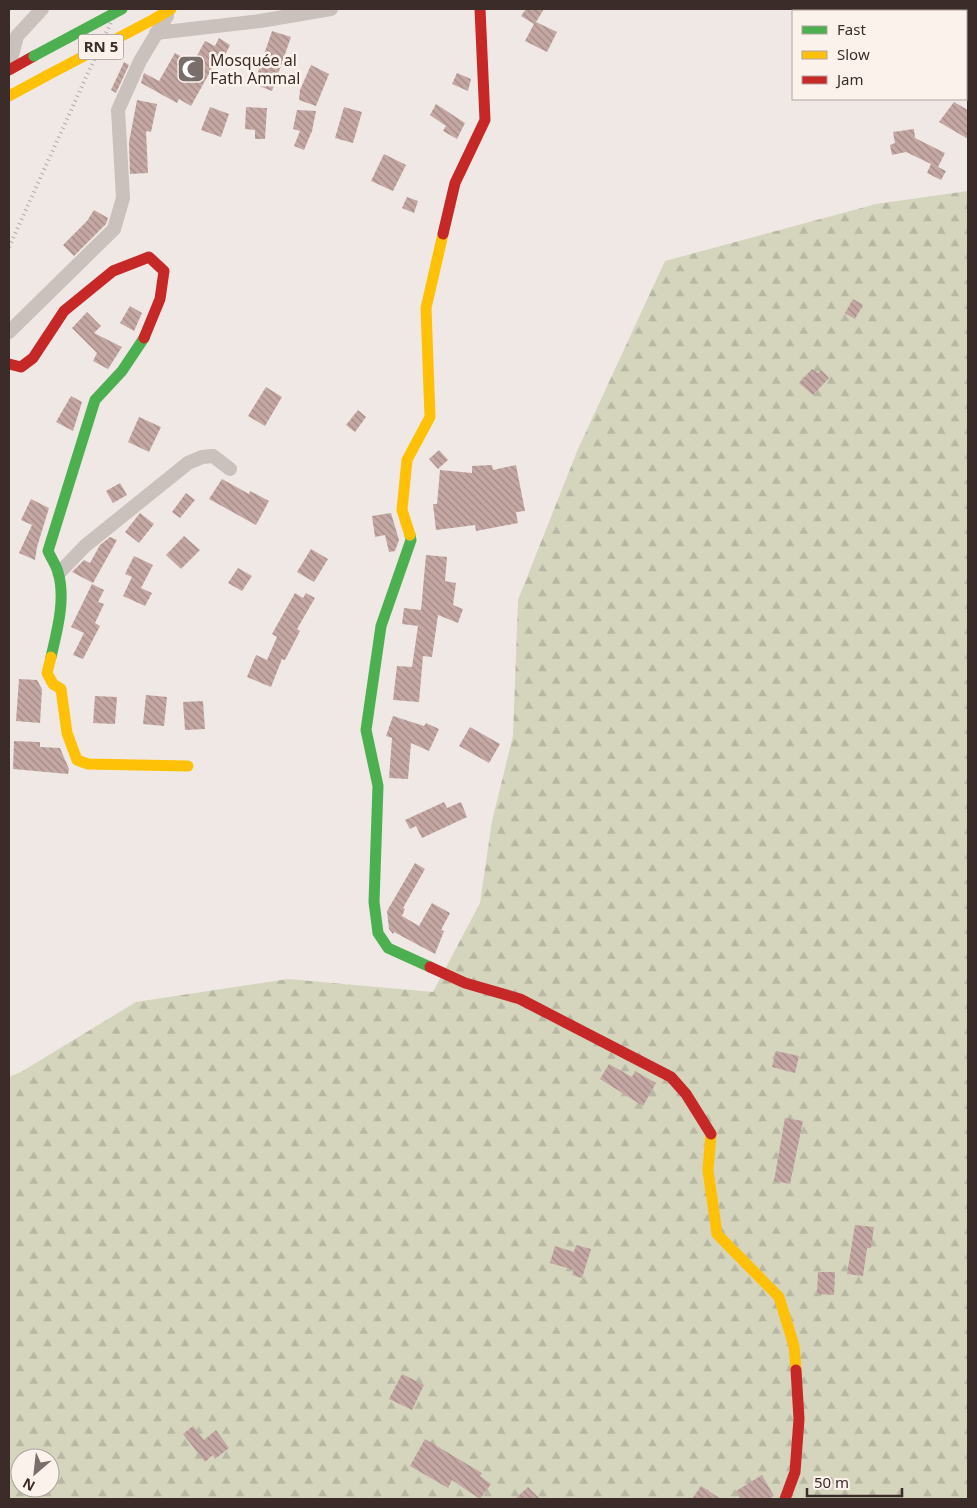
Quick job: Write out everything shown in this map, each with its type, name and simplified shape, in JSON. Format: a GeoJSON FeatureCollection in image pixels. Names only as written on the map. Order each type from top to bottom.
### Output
{"type":"FeatureCollection","features":[{"type":"Feature","properties":{"kind":"main road","name":"RN 5"},"geometry":{"type":"LineString","coordinates":[[9,68],[122,9]]}},
{"type":"Feature","properties":{"kind":"main road","name":"RN 5"},"geometry":{"type":"LineString","coordinates":[[9,96],[171,9]]}},
{"type":"Feature","properties":{"kind":"main road"},"geometry":{"type":"LineString","coordinates":[[480,9],[485,120],[455,183],[426,308],[430,417],[407,460],[402,510],[411,540],[381,626],[366,730],[378,786],[374,902],[378,933],[388,948],[465,983],[520,999],[611,1045],[670,1077],[686,1094],[711,1131],[708,1170],[717,1234],[747,1262],[779,1297],[794,1346],[799,1419],[795,1472],[785,1499]]}},
{"type":"Feature","properties":{"kind":"main road"},"geometry":{"type":"LineString","coordinates":[[9,364],[21,367],[33,358],[64,311],[113,272],[149,257],[164,271],[160,299],[147,333],[122,371],[95,400],[48,551],[59,573],[60,590],[56,634],[47,673],[53,684],[61,689],[67,733],[78,760],[88,764],[188,766]]}},
{"type":"Feature","properties":{"kind":"street"},"geometry":{"type":"LineString","coordinates":[[9,68],[18,36],[42,9]]}},
{"type":"Feature","properties":{"kind":"street"},"geometry":{"type":"LineString","coordinates":[[9,332],[114,229],[122,198],[118,110],[140,61],[171,9]]}},
{"type":"Feature","properties":{"kind":"street"},"geometry":{"type":"LineString","coordinates":[[156,33],[260,21],[331,9]]}},
{"type":"Feature","properties":{"kind":"street"},"geometry":{"type":"LineString","coordinates":[[59,573],[99,534],[188,463],[202,457],[214,456],[230,469]]}},
{"type":"Feature","properties":{"kind":"green space"},"geometry":{"type":"Polygon","coordinates":[[[968,191],[968,1499],[9,1499],[9,1077],[21,1072],[136,1002],[288,979],[433,992],[480,903],[492,821],[513,736],[518,600],[578,449],[665,261],[876,204],[968,191]]]}},
{"type":"Feature","properties":{"kind":"building"},"geometry":{"type":"Polygon","coordinates":[[[526,9],[544,9],[536,22],[557,32],[547,52],[525,41],[534,24],[521,16],[526,9]]]}},
{"type":"Feature","properties":{"kind":"building"},"geometry":{"type":"Polygon","coordinates":[[[272,31],[291,37],[272,91],[254,84],[272,31]]]}},
{"type":"Feature","properties":{"kind":"building","name":"Mosquée al Fath Ammal"},"geometry":{"type":"Polygon","coordinates":[[[219,38],[230,45],[225,55],[220,54],[191,106],[179,99],[177,103],[141,83],[144,73],[159,81],[175,53],[193,63],[205,41],[215,46],[219,38]]]}},
{"type":"Feature","properties":{"kind":"building"},"geometry":{"type":"Polygon","coordinates":[[[124,62],[129,65],[116,93],[111,90],[124,62]]]}},
{"type":"Feature","properties":{"kind":"building"},"geometry":{"type":"Polygon","coordinates":[[[311,65],[329,74],[316,106],[299,100],[300,90],[311,65]]]}},
{"type":"Feature","properties":{"kind":"building"},"geometry":{"type":"Polygon","coordinates":[[[457,73],[471,79],[468,91],[452,84],[457,73]]]}},
{"type":"Feature","properties":{"kind":"building"},"geometry":{"type":"Polygon","coordinates":[[[137,100],[157,104],[151,132],[146,131],[148,173],[130,174],[129,142],[137,100]]]}},
{"type":"Feature","properties":{"kind":"building"},"geometry":{"type":"Polygon","coordinates":[[[954,102],[968,110],[968,139],[939,122],[954,102]]]}},
{"type":"Feature","properties":{"kind":"building"},"geometry":{"type":"Polygon","coordinates":[[[436,104],[465,123],[457,139],[443,131],[446,126],[430,115],[436,104]]]}},
{"type":"Feature","properties":{"kind":"building"},"geometry":{"type":"Polygon","coordinates":[[[210,107],[229,114],[221,137],[201,130],[210,107]]]}},
{"type":"Feature","properties":{"kind":"building"},"geometry":{"type":"Polygon","coordinates":[[[246,107],[267,108],[265,139],[255,139],[255,130],[245,129],[246,107]]]}},
{"type":"Feature","properties":{"kind":"building"},"geometry":{"type":"Polygon","coordinates":[[[344,107],[362,112],[353,143],[335,138],[344,107]]]}},
{"type":"Feature","properties":{"kind":"building"},"geometry":{"type":"Polygon","coordinates":[[[297,110],[316,111],[312,131],[304,150],[294,146],[300,131],[293,129],[297,110]]]}},
{"type":"Feature","properties":{"kind":"building"},"geometry":{"type":"Polygon","coordinates":[[[914,129],[915,138],[945,153],[938,167],[946,171],[941,180],[927,173],[931,164],[906,152],[892,155],[890,145],[895,143],[893,132],[914,129]]]}},
{"type":"Feature","properties":{"kind":"building"},"geometry":{"type":"Polygon","coordinates":[[[384,154],[406,165],[393,191],[371,181],[384,154]]]}},
{"type":"Feature","properties":{"kind":"building"},"geometry":{"type":"Polygon","coordinates":[[[407,197],[418,201],[414,213],[402,208],[407,197]]]}},
{"type":"Feature","properties":{"kind":"building"},"geometry":{"type":"Polygon","coordinates":[[[94,210],[108,218],[106,224],[74,256],[63,245],[87,221],[94,210]]]}},
{"type":"Feature","properties":{"kind":"building"},"geometry":{"type":"Polygon","coordinates":[[[853,299],[863,305],[855,319],[845,313],[853,299]]]}},
{"type":"Feature","properties":{"kind":"building"},"geometry":{"type":"Polygon","coordinates":[[[130,306],[142,313],[134,331],[120,323],[130,306]]]}},
{"type":"Feature","properties":{"kind":"building"},"geometry":{"type":"Polygon","coordinates":[[[87,312],[101,326],[94,333],[122,347],[108,369],[93,361],[97,353],[72,328],[87,312]]]}},
{"type":"Feature","properties":{"kind":"building"},"geometry":{"type":"Polygon","coordinates":[[[812,369],[818,373],[821,370],[829,378],[813,395],[799,383],[812,369]]]}},
{"type":"Feature","properties":{"kind":"building"},"geometry":{"type":"Polygon","coordinates":[[[266,387],[282,397],[265,426],[248,416],[266,387]]]}},
{"type":"Feature","properties":{"kind":"building"},"geometry":{"type":"Polygon","coordinates":[[[71,396],[82,402],[73,431],[56,422],[71,396]]]}},
{"type":"Feature","properties":{"kind":"building"},"geometry":{"type":"Polygon","coordinates":[[[358,410],[366,417],[355,432],[346,425],[358,410]]]}},
{"type":"Feature","properties":{"kind":"building"},"geometry":{"type":"Polygon","coordinates":[[[139,417],[161,427],[149,452],[128,442],[139,417]]]}},
{"type":"Feature","properties":{"kind":"building"},"geometry":{"type":"Polygon","coordinates":[[[439,450],[448,460],[438,469],[429,459],[439,450]]]}},
{"type":"Feature","properties":{"kind":"building"},"geometry":{"type":"Polygon","coordinates":[[[492,465],[493,470],[516,465],[525,511],[516,512],[518,523],[476,531],[475,525],[436,530],[433,504],[437,504],[440,470],[472,473],[472,466],[492,465]]]}},
{"type":"Feature","properties":{"kind":"building"},"geometry":{"type":"Polygon","coordinates":[[[222,479],[249,494],[250,491],[269,501],[256,525],[209,499],[222,479]]]}},
{"type":"Feature","properties":{"kind":"building"},"geometry":{"type":"Polygon","coordinates":[[[120,483],[127,495],[113,503],[106,491],[120,483]]]}},
{"type":"Feature","properties":{"kind":"building"},"geometry":{"type":"Polygon","coordinates":[[[186,493],[195,500],[180,518],[172,512],[186,493]]]}},
{"type":"Feature","properties":{"kind":"building"},"geometry":{"type":"Polygon","coordinates":[[[31,499],[49,508],[35,560],[19,553],[32,525],[21,520],[31,499]]]}},
{"type":"Feature","properties":{"kind":"building"},"geometry":{"type":"Polygon","coordinates":[[[140,513],[154,524],[139,543],[125,532],[140,513]]]}},
{"type":"Feature","properties":{"kind":"building"},"geometry":{"type":"Polygon","coordinates":[[[391,513],[399,540],[395,551],[389,552],[385,535],[375,537],[372,516],[391,513]]]}},
{"type":"Feature","properties":{"kind":"building"},"geometry":{"type":"Polygon","coordinates":[[[184,536],[200,550],[181,569],[166,555],[184,536]]]}},
{"type":"Feature","properties":{"kind":"building"},"geometry":{"type":"Polygon","coordinates":[[[110,537],[117,540],[93,583],[72,572],[84,560],[90,563],[100,545],[110,537]]]}},
{"type":"Feature","properties":{"kind":"building"},"geometry":{"type":"Polygon","coordinates":[[[311,549],[328,559],[314,582],[297,572],[311,549]]]}},
{"type":"Feature","properties":{"kind":"building"},"geometry":{"type":"Polygon","coordinates":[[[426,555],[447,557],[445,581],[456,583],[453,605],[463,609],[458,623],[438,615],[432,657],[423,656],[419,702],[393,700],[397,666],[412,667],[418,626],[402,624],[404,608],[421,610],[426,555]]]}},
{"type":"Feature","properties":{"kind":"building"},"geometry":{"type":"Polygon","coordinates":[[[134,556],[153,565],[141,588],[152,593],[145,606],[123,596],[132,577],[125,574],[134,556]]]}},
{"type":"Feature","properties":{"kind":"building"},"geometry":{"type":"Polygon","coordinates":[[[238,568],[252,576],[242,591],[228,583],[238,568]]]}},
{"type":"Feature","properties":{"kind":"building"},"geometry":{"type":"Polygon","coordinates":[[[92,584],[104,590],[98,602],[104,604],[95,623],[100,626],[83,659],[73,655],[84,633],[71,627],[92,584]]]}},
{"type":"Feature","properties":{"kind":"building"},"geometry":{"type":"Polygon","coordinates":[[[295,593],[303,598],[306,593],[315,598],[297,629],[300,631],[285,660],[282,659],[271,687],[247,677],[256,655],[267,660],[277,637],[272,634],[295,593]]]}},
{"type":"Feature","properties":{"kind":"building"},"geometry":{"type":"Polygon","coordinates":[[[19,679],[37,680],[42,689],[40,723],[16,721],[19,679]]]}},
{"type":"Feature","properties":{"kind":"building"},"geometry":{"type":"Polygon","coordinates":[[[146,695],[167,697],[164,726],[143,724],[146,695]]]}},
{"type":"Feature","properties":{"kind":"building"},"geometry":{"type":"Polygon","coordinates":[[[95,696],[117,697],[115,724],[93,723],[95,696]]]}},
{"type":"Feature","properties":{"kind":"building"},"geometry":{"type":"Polygon","coordinates":[[[203,701],[205,729],[185,730],[183,702],[203,701]]]}},
{"type":"Feature","properties":{"kind":"building"},"geometry":{"type":"Polygon","coordinates":[[[393,716],[424,726],[426,723],[439,729],[429,751],[411,743],[408,779],[389,778],[392,738],[386,736],[393,716]]]}},
{"type":"Feature","properties":{"kind":"building"},"geometry":{"type":"Polygon","coordinates":[[[470,727],[500,744],[489,763],[459,746],[470,727]]]}},
{"type":"Feature","properties":{"kind":"building"},"geometry":{"type":"Polygon","coordinates":[[[14,741],[40,742],[40,747],[60,748],[69,769],[68,774],[13,769],[14,741]]]}},
{"type":"Feature","properties":{"kind":"building"},"geometry":{"type":"Polygon","coordinates":[[[444,802],[447,808],[461,802],[467,817],[422,838],[416,826],[410,829],[405,820],[444,802]]]}},
{"type":"Feature","properties":{"kind":"building"},"geometry":{"type":"Polygon","coordinates":[[[415,863],[425,869],[403,908],[405,909],[402,916],[419,926],[432,903],[450,913],[441,930],[444,931],[435,954],[394,932],[393,934],[389,929],[387,911],[415,863]]]}},
{"type":"Feature","properties":{"kind":"building"},"geometry":{"type":"Polygon","coordinates":[[[776,1051],[799,1056],[795,1073],[772,1067],[776,1051]]]}},
{"type":"Feature","properties":{"kind":"building"},"geometry":{"type":"Polygon","coordinates":[[[609,1064],[632,1077],[635,1071],[656,1083],[643,1106],[600,1079],[609,1064]]]}},
{"type":"Feature","properties":{"kind":"building"},"geometry":{"type":"Polygon","coordinates":[[[785,1118],[803,1121],[790,1184],[774,1181],[785,1118]]]}},
{"type":"Feature","properties":{"kind":"building"},"geometry":{"type":"Polygon","coordinates":[[[855,1225],[874,1227],[871,1248],[867,1248],[863,1276],[847,1274],[855,1225]]]}},
{"type":"Feature","properties":{"kind":"building"},"geometry":{"type":"Polygon","coordinates":[[[576,1245],[591,1249],[582,1278],[572,1275],[574,1270],[550,1263],[555,1246],[574,1252],[576,1245]]]}},
{"type":"Feature","properties":{"kind":"building"},"geometry":{"type":"Polygon","coordinates":[[[818,1272],[835,1272],[834,1295],[817,1294],[818,1272]]]}},
{"type":"Feature","properties":{"kind":"building"},"geometry":{"type":"Polygon","coordinates":[[[402,1374],[424,1385],[412,1410],[389,1399],[402,1374]]]}},
{"type":"Feature","properties":{"kind":"building"},"geometry":{"type":"Polygon","coordinates":[[[193,1426],[204,1440],[216,1430],[229,1448],[215,1459],[213,1455],[205,1462],[183,1434],[193,1426]]]}},
{"type":"Feature","properties":{"kind":"building"},"geometry":{"type":"Polygon","coordinates":[[[425,1439],[482,1473],[480,1476],[491,1484],[480,1499],[452,1480],[448,1488],[410,1466],[425,1439]]]}},
{"type":"Feature","properties":{"kind":"building"},"geometry":{"type":"Polygon","coordinates":[[[762,1475],[774,1496],[768,1499],[741,1499],[736,1491],[762,1475]]]}},
{"type":"Feature","properties":{"kind":"building"},"geometry":{"type":"Polygon","coordinates":[[[701,1486],[721,1499],[692,1499],[701,1486]]]}},
{"type":"Feature","properties":{"kind":"building"},"geometry":{"type":"Polygon","coordinates":[[[528,1487],[540,1499],[515,1499],[528,1487]]]}},
{"type":"Feature","properties":{"kind":"railway"},"geometry":{"type":"LineString","coordinates":[[9,247],[117,9]]}},
{"type":"Feature","properties":{"kind":"traffic: fast"},"geometry":{"type":"LineString","coordinates":[[34,56],[122,9]]}},
{"type":"Feature","properties":{"kind":"traffic: fast"},"geometry":{"type":"LineString","coordinates":[[51,657],[60,615],[61,593],[58,572],[48,551],[95,400],[122,371],[144,338]]}},
{"type":"Feature","properties":{"kind":"traffic: fast"},"geometry":{"type":"LineString","coordinates":[[410,535],[411,540],[381,626],[366,730],[378,786],[374,902],[378,933],[388,948],[430,967]]}},
{"type":"Feature","properties":{"kind":"traffic: slow"},"geometry":{"type":"LineString","coordinates":[[156,18],[171,9]]}},
{"type":"Feature","properties":{"kind":"traffic: slow"},"geometry":{"type":"LineString","coordinates":[[46,76],[156,18]]}},
{"type":"Feature","properties":{"kind":"traffic: slow"},"geometry":{"type":"LineString","coordinates":[[9,96],[46,76]]}},
{"type":"Feature","properties":{"kind":"traffic: slow"},"geometry":{"type":"LineString","coordinates":[[410,535],[402,510],[407,460],[430,417],[426,308],[443,234]]}},
{"type":"Feature","properties":{"kind":"traffic: slow"},"geometry":{"type":"LineString","coordinates":[[51,657],[47,673],[53,684],[61,689],[67,733],[77,760],[88,764],[188,766]]}},
{"type":"Feature","properties":{"kind":"traffic: slow"},"geometry":{"type":"LineString","coordinates":[[711,1134],[708,1170],[717,1234],[779,1297],[794,1346],[796,1370]]}},
{"type":"Feature","properties":{"kind":"traffic: jam"},"geometry":{"type":"LineString","coordinates":[[443,234],[455,183],[485,120],[480,9]]}},
{"type":"Feature","properties":{"kind":"traffic: jam"},"geometry":{"type":"LineString","coordinates":[[9,70],[34,56]]}},
{"type":"Feature","properties":{"kind":"traffic: jam"},"geometry":{"type":"LineString","coordinates":[[9,364],[21,367],[33,358],[64,311],[113,271],[149,257],[164,271],[160,299],[144,338]]}},
{"type":"Feature","properties":{"kind":"traffic: jam"},"geometry":{"type":"LineString","coordinates":[[430,967],[465,983],[520,999],[671,1077],[686,1094],[711,1134]]}},
{"type":"Feature","properties":{"kind":"traffic: jam"},"geometry":{"type":"LineString","coordinates":[[785,1499],[795,1472],[799,1419],[796,1370]]}},
{"type":"Feature","properties":{"kind":"place","name":"Mosquée al Fath Ammal"},"geometry":{"type":"Point","coordinates":[191,69]}}]}
